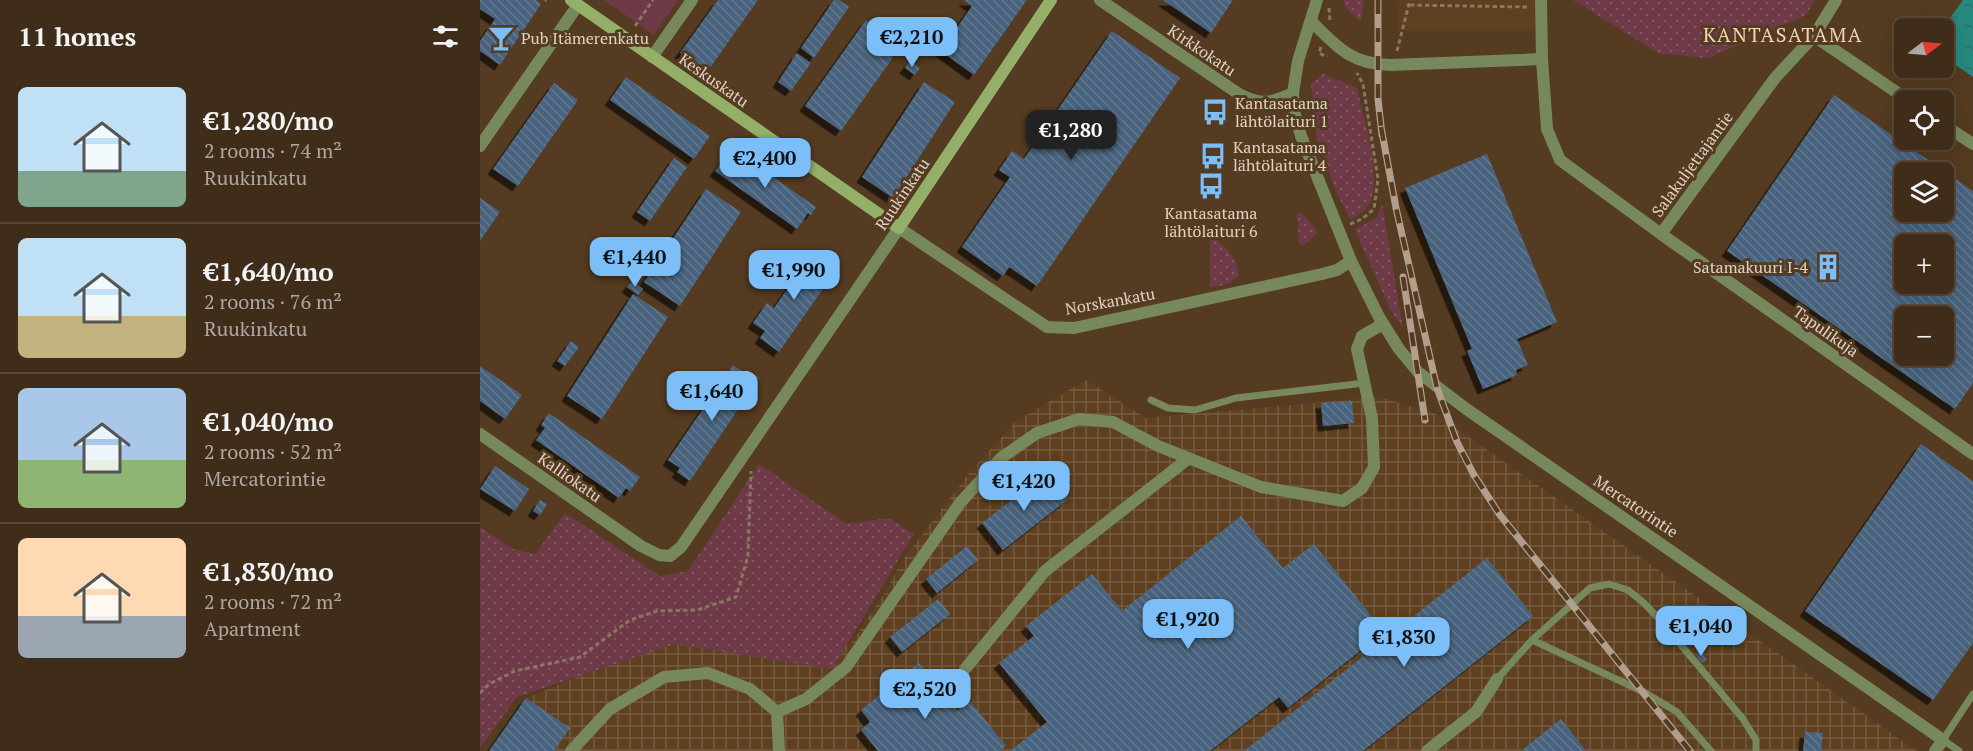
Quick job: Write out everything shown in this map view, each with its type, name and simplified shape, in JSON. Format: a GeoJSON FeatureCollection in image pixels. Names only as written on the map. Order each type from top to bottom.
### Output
{"type":"FeatureCollection","features":[{"type":"Feature","properties":{"kind":"main road","name":"Ruukinkatu"},"geometry":{"type":"LineString","coordinates":[[899,228],[1051,0]]}},
{"type":"Feature","properties":{"kind":"main road","name":"Keskuskatu"},"geometry":{"type":"LineString","coordinates":[[574,3],[899,228]]}},
{"type":"Feature","properties":{"kind":"street"},"geometry":{"type":"LineString","coordinates":[[652,57],[692,0]]}},
{"type":"Feature","properties":{"kind":"street","name":"Kirkkokatu"},"geometry":{"type":"LineString","coordinates":[[1100,0],[1239,94],[1255,102],[1273,102],[1293,93]]}},
{"type":"Feature","properties":{"kind":"street"},"geometry":{"type":"LineString","coordinates":[[1317,0],[1311,21],[1351,56],[1364,63],[1377,65],[1542,59]]}},
{"type":"Feature","properties":{"kind":"street","name":"Salakuljettajantie"},"geometry":{"type":"LineString","coordinates":[[1541,0],[1542,59],[1548,129],[1560,160],[1661,234],[1775,78],[1814,36],[1836,0]]}},
{"type":"Feature","properties":{"kind":"street"},"geometry":{"type":"LineString","coordinates":[[480,146],[574,3]]}},
{"type":"Feature","properties":{"kind":"street","name":"Mercatorintie"},"geometry":{"type":"LineString","coordinates":[[1311,21],[1298,61],[1293,93],[1294,111],[1301,136],[1351,261],[1383,324],[1399,349],[1418,372],[1447,395],[1943,740]]}},
{"type":"Feature","properties":{"kind":"street"},"geometry":{"type":"LineString","coordinates":[[1814,36],[1894,90]]}},
{"type":"Feature","properties":{"kind":"street"},"geometry":{"type":"LineString","coordinates":[[1954,132],[1973,144]]}},
{"type":"Feature","properties":{"kind":"street","name":"Norskankatu"},"geometry":{"type":"LineString","coordinates":[[899,228],[1047,327],[1086,326],[1329,272],[1351,261]]}},
{"type":"Feature","properties":{"kind":"street","name":"Ruukinkatu"},"geometry":{"type":"LineString","coordinates":[[641,546],[659,555],[670,556],[681,547],[899,228]]}},
{"type":"Feature","properties":{"kind":"street","name":"Tapulikuja"},"geometry":{"type":"LineString","coordinates":[[1661,234],[1973,454]]}},
{"type":"Feature","properties":{"kind":"street"},"geometry":{"type":"LineString","coordinates":[[777,712],[806,699],[846,667],[960,503],[1001,458],[1037,433],[1079,419],[1113,422],[1158,446],[1261,487],[1343,501],[1362,488],[1374,467],[1372,418],[1357,350],[1362,336],[1383,324]]}},
{"type":"Feature","properties":{"kind":"street","name":"Kalliokatu"},"geometry":{"type":"LineString","coordinates":[[480,434],[641,546]]}},
{"type":"Feature","properties":{"kind":"street"},"geometry":{"type":"LineString","coordinates":[[965,669],[1045,571],[1189,458]]}},
{"type":"Feature","properties":{"kind":"street"},"geometry":{"type":"LineString","coordinates":[[571,751],[610,709],[664,677],[708,673],[750,689],[777,712],[779,751]]}},
{"type":"Feature","properties":{"kind":"street"},"geometry":{"type":"LineString","coordinates":[[1427,751],[1476,712],[1497,679]]}},
{"type":"Feature","properties":{"kind":"street"},"geometry":{"type":"LineString","coordinates":[[1935,751],[1943,740]]}},
{"type":"Feature","properties":{"kind":"lane"},"geometry":{"type":"LineString","coordinates":[[1151,400],[1168,408],[1195,410],[1236,398],[1365,383]]}},
{"type":"Feature","properties":{"kind":"lane"},"geometry":{"type":"LineString","coordinates":[[1497,679],[1532,640],[1590,588],[1609,584],[1628,590],[1660,620],[1743,719],[1756,740],[1756,751]]}},
{"type":"Feature","properties":{"kind":"lane"},"geometry":{"type":"LineString","coordinates":[[1532,640],[1644,693],[1677,712],[1711,751]]}},
{"type":"Feature","properties":{"kind":"lane"},"geometry":{"type":"LineString","coordinates":[[1959,751],[1943,740],[1973,694]]}},
{"type":"Feature","properties":{"kind":"path"},"geometry":{"type":"LineString","coordinates":[[635,27],[653,0]]}},
{"type":"Feature","properties":{"kind":"path"},"geometry":{"type":"LineString","coordinates":[[1329,58],[1319,53],[1331,20],[1330,0]]}},
{"type":"Feature","properties":{"kind":"path"},"geometry":{"type":"LineString","coordinates":[[1396,52],[1410,0]]}},
{"type":"Feature","properties":{"kind":"path"},"geometry":{"type":"LineString","coordinates":[[1463,0],[1463,6]]}},
{"type":"Feature","properties":{"kind":"path"},"geometry":{"type":"LineString","coordinates":[[1410,5],[1527,7]]}},
{"type":"Feature","properties":{"kind":"path"},"geometry":{"type":"LineString","coordinates":[[1338,230],[1362,219],[1374,209],[1378,179],[1363,84],[1358,74],[1348,69]]}},
{"type":"Feature","properties":{"kind":"path"},"geometry":{"type":"LineString","coordinates":[[480,693],[489,684],[515,672],[580,657],[630,620],[657,611],[698,610],[736,597],[748,556],[752,442]]}},
{"type":"Feature","properties":{"kind":"shaded area"},"geometry":{"type":"Polygon","coordinates":[[[604,0],[678,0],[654,35],[604,0]]]}},
{"type":"Feature","properties":{"kind":"shaded area"},"geometry":{"type":"Polygon","coordinates":[[[1344,0],[1364,0],[1361,22],[1345,7],[1344,0]]]}},
{"type":"Feature","properties":{"kind":"shaded area"},"geometry":{"type":"Polygon","coordinates":[[[1399,0],[1535,0],[1535,31],[1397,31],[1399,0]]]}},
{"type":"Feature","properties":{"kind":"shaded area"},"geometry":{"type":"Polygon","coordinates":[[[1573,0],[1815,0],[1806,15],[1708,58],[1658,53],[1573,0]]]}},
{"type":"Feature","properties":{"kind":"shaded area"},"geometry":{"type":"Polygon","coordinates":[[[1323,74],[1357,88],[1370,145],[1374,189],[1370,203],[1351,220],[1338,196],[1317,139],[1311,84],[1323,74]]]}},
{"type":"Feature","properties":{"kind":"shaded area"},"geometry":{"type":"Polygon","coordinates":[[[1382,203],[1403,329],[1389,307],[1355,230],[1377,217],[1382,203]]]}},
{"type":"Feature","properties":{"kind":"shaded area"},"geometry":{"type":"Polygon","coordinates":[[[1301,212],[1316,229],[1317,234],[1303,246],[1299,242],[1297,213],[1301,212]]]}},
{"type":"Feature","properties":{"kind":"shaded area"},"geometry":{"type":"Polygon","coordinates":[[[1210,236],[1230,253],[1236,263],[1239,276],[1228,284],[1210,288],[1210,236]]]}},
{"type":"Feature","properties":{"kind":"shaded area"},"geometry":{"type":"Polygon","coordinates":[[[1086,380],[1146,418],[1380,397],[1436,414],[1917,751],[489,751],[526,698],[682,635],[695,647],[824,654],[852,642],[884,594],[902,561],[970,472],[1016,421],[1086,380]]]}},
{"type":"Feature","properties":{"kind":"shaded area"},"geometry":{"type":"Polygon","coordinates":[[[759,464],[847,524],[889,518],[914,534],[832,669],[675,644],[517,697],[480,748],[480,527],[513,549],[535,554],[565,513],[660,576],[688,571],[759,464]]]}},
{"type":"Feature","properties":{"kind":"water"},"geometry":{"type":"Polygon","coordinates":[[[1963,0],[1973,0],[1973,77],[1954,64],[1954,18],[1950,18],[1963,0]]]}},
{"type":"Feature","properties":{"kind":"building"},"geometry":{"type":"Polygon","coordinates":[[[480,0],[536,0],[541,4],[500,65],[480,51],[480,41],[495,19],[480,9],[480,0]]]}},
{"type":"Feature","properties":{"kind":"building"},"geometry":{"type":"Polygon","coordinates":[[[718,0],[758,0],[707,72],[680,53],[718,0]]]}},
{"type":"Feature","properties":{"kind":"building"},"geometry":{"type":"Polygon","coordinates":[[[834,0],[839,0],[849,7],[814,58],[801,48],[834,0]]]}},
{"type":"Feature","properties":{"kind":"building"},"geometry":{"type":"Polygon","coordinates":[[[964,0],[1027,0],[974,75],[941,51],[972,6],[964,0]]]}},
{"type":"Feature","properties":{"kind":"building"},"geometry":{"type":"Polygon","coordinates":[[[1163,0],[1233,0],[1211,33],[1163,0]]]}},
{"type":"Feature","properties":{"kind":"building"},"geometry":{"type":"Polygon","coordinates":[[[866,20],[901,46],[841,131],[805,106],[866,20]]]}},
{"type":"Feature","properties":{"kind":"building"},"geometry":{"type":"Polygon","coordinates":[[[1112,31],[1180,78],[1037,286],[1009,267],[1003,276],[962,247],[1010,177],[999,170],[1012,151],[1024,159],[1112,31]]]}},
{"type":"Feature","properties":{"kind":"building"},"geometry":{"type":"Polygon","coordinates":[[[797,53],[811,63],[791,91],[778,82],[797,53]]]}},
{"type":"Feature","properties":{"kind":"building"},"geometry":{"type":"Polygon","coordinates":[[[910,61],[920,68],[915,75],[905,68],[910,61]]]}},
{"type":"Feature","properties":{"kind":"building"},"geometry":{"type":"Polygon","coordinates":[[[626,77],[710,136],[694,159],[610,100],[626,77]]]}},
{"type":"Feature","properties":{"kind":"building"},"geometry":{"type":"Polygon","coordinates":[[[924,82],[955,102],[893,198],[862,177],[924,82]]]}},
{"type":"Feature","properties":{"kind":"building"},"geometry":{"type":"Polygon","coordinates":[[[554,83],[578,100],[518,186],[493,169],[554,83]]]}},
{"type":"Feature","properties":{"kind":"building","name":"Satamakuuri I-4"},"geometry":{"type":"Polygon","coordinates":[[[1834,95],[1894,136],[1894,150],[1914,150],[1931,162],[1894,162],[1894,222],[1954,222],[1954,178],[1973,191],[1973,383],[1955,409],[1727,251],[1834,95]]]}},
{"type":"Feature","properties":{"kind":"building"},"geometry":{"type":"Polygon","coordinates":[[[732,148],[816,207],[811,215],[808,213],[797,229],[715,171],[732,148]]]}},
{"type":"Feature","properties":{"kind":"building"},"geometry":{"type":"Polygon","coordinates":[[[1487,154],[1557,322],[1517,339],[1528,365],[1516,370],[1517,375],[1483,389],[1467,351],[1472,349],[1405,188],[1487,154]]]}},
{"type":"Feature","properties":{"kind":"building"},"geometry":{"type":"Polygon","coordinates":[[[674,158],[687,167],[650,221],[637,212],[674,158]]]}},
{"type":"Feature","properties":{"kind":"building"},"geometry":{"type":"Polygon","coordinates":[[[706,189],[741,212],[680,306],[644,282],[706,189]]]}},
{"type":"Feature","properties":{"kind":"building"},"geometry":{"type":"Polygon","coordinates":[[[480,198],[500,212],[480,241],[480,198]]]}},
{"type":"Feature","properties":{"kind":"building"},"geometry":{"type":"Polygon","coordinates":[[[799,256],[810,264],[815,256],[836,270],[779,352],[760,338],[765,331],[753,323],[767,303],[774,308],[793,281],[785,275],[799,256]]]}},
{"type":"Feature","properties":{"kind":"building"},"geometry":{"type":"Polygon","coordinates":[[[632,281],[643,289],[638,295],[627,287],[632,281]]]}},
{"type":"Feature","properties":{"kind":"building"},"geometry":{"type":"Polygon","coordinates":[[[633,294],[668,317],[602,419],[567,396],[633,294]]]}},
{"type":"Feature","properties":{"kind":"building"},"geometry":{"type":"Polygon","coordinates":[[[571,341],[579,347],[565,366],[557,361],[571,341]]]}},
{"type":"Feature","properties":{"kind":"building"},"geometry":{"type":"Polygon","coordinates":[[[733,365],[759,378],[690,481],[677,472],[680,468],[668,460],[733,365]]]}},
{"type":"Feature","properties":{"kind":"building"},"geometry":{"type":"Polygon","coordinates":[[[480,366],[522,395],[505,419],[480,401],[480,366]]]}},
{"type":"Feature","properties":{"kind":"building"},"geometry":{"type":"Polygon","coordinates":[[[1352,401],[1354,423],[1323,426],[1321,403],[1352,401]]]}},
{"type":"Feature","properties":{"kind":"building"},"geometry":{"type":"Polygon","coordinates":[[[549,413],[640,477],[630,491],[626,488],[619,498],[536,440],[545,428],[541,425],[549,413]]]}},
{"type":"Feature","properties":{"kind":"building"},"geometry":{"type":"Polygon","coordinates":[[[1921,444],[1973,481],[1973,643],[1933,700],[1805,611],[1921,444]]]}},
{"type":"Feature","properties":{"kind":"building"},"geometry":{"type":"Polygon","coordinates":[[[495,466],[529,489],[515,511],[480,489],[495,466]]]}},
{"type":"Feature","properties":{"kind":"building"},"geometry":{"type":"Polygon","coordinates":[[[1046,473],[1067,500],[1003,550],[982,523],[1046,473]]]}},
{"type":"Feature","properties":{"kind":"building"},"geometry":{"type":"Polygon","coordinates":[[[540,500],[547,504],[540,515],[533,511],[540,500]]]}},
{"type":"Feature","properties":{"kind":"building"},"geometry":{"type":"Polygon","coordinates":[[[1241,516],[1283,568],[1314,544],[1384,632],[1288,708],[1279,697],[1210,751],[1010,751],[1047,722],[999,663],[1034,636],[1026,626],[1092,574],[1122,611],[1241,516]]]}},
{"type":"Feature","properties":{"kind":"building"},"geometry":{"type":"Polygon","coordinates":[[[967,546],[978,560],[937,593],[926,579],[967,546]]]}},
{"type":"Feature","properties":{"kind":"building"},"geometry":{"type":"Polygon","coordinates":[[[1487,558],[1533,616],[1363,751],[1244,751],[1487,558]]]}},
{"type":"Feature","properties":{"kind":"building"},"geometry":{"type":"Polygon","coordinates":[[[938,599],[950,614],[902,652],[890,637],[938,599]]]}},
{"type":"Feature","properties":{"kind":"building"},"geometry":{"type":"Polygon","coordinates":[[[1700,651],[1707,660],[1702,663],[1696,655],[1700,651]]]}},
{"type":"Feature","properties":{"kind":"building"},"geometry":{"type":"Polygon","coordinates":[[[919,663],[957,711],[970,701],[1006,746],[1000,751],[878,751],[861,730],[870,722],[861,710],[919,663]]]}},
{"type":"Feature","properties":{"kind":"building"},"geometry":{"type":"Polygon","coordinates":[[[526,698],[570,728],[554,751],[489,751],[526,698]]]}},
{"type":"Feature","properties":{"kind":"building"},"geometry":{"type":"Polygon","coordinates":[[[1561,719],[1586,751],[1521,751],[1561,719]]]}},
{"type":"Feature","properties":{"kind":"building"},"geometry":{"type":"Polygon","coordinates":[[[1805,732],[1823,733],[1821,751],[1803,751],[1805,732]]]}},
{"type":"Feature","properties":{"kind":"railway"},"geometry":{"type":"LineString","coordinates":[[1378,0],[1378,99],[1382,135]]}},
{"type":"Feature","properties":{"kind":"railway"},"geometry":{"type":"LineString","coordinates":[[1381,127],[1396,208],[1437,388],[1457,442],[1474,475],[1500,515],[1690,751]]}},
{"type":"Feature","properties":{"kind":"railway"},"geometry":{"type":"LineString","coordinates":[[1403,277],[1425,420]]}},
{"type":"Feature","properties":{"kind":"place","name":"Pub Itämerenkatu"},"geometry":{"type":"Point","coordinates":[501,38]}},
{"type":"Feature","properties":{"kind":"place","name":"Kantasatama lähtölaituri 1"},"geometry":{"type":"Point","coordinates":[1215,112]}},
{"type":"Feature","properties":{"kind":"place","name":"Kantasatama lähtölaituri 4"},"geometry":{"type":"Point","coordinates":[1213,156]}},
{"type":"Feature","properties":{"kind":"place","name":"Kantasatama lähtölaituri 6"},"geometry":{"type":"Point","coordinates":[1211,186]}},
{"type":"Feature","properties":{"kind":"place","name":"Satamakuuri I-4"},"geometry":{"type":"Point","coordinates":[1828,267]}},
{"type":"Feature","properties":{"kind":"district","name":"KANTASATAMA"},"geometry":{"type":"Point","coordinates":[1783,34]}}]}
